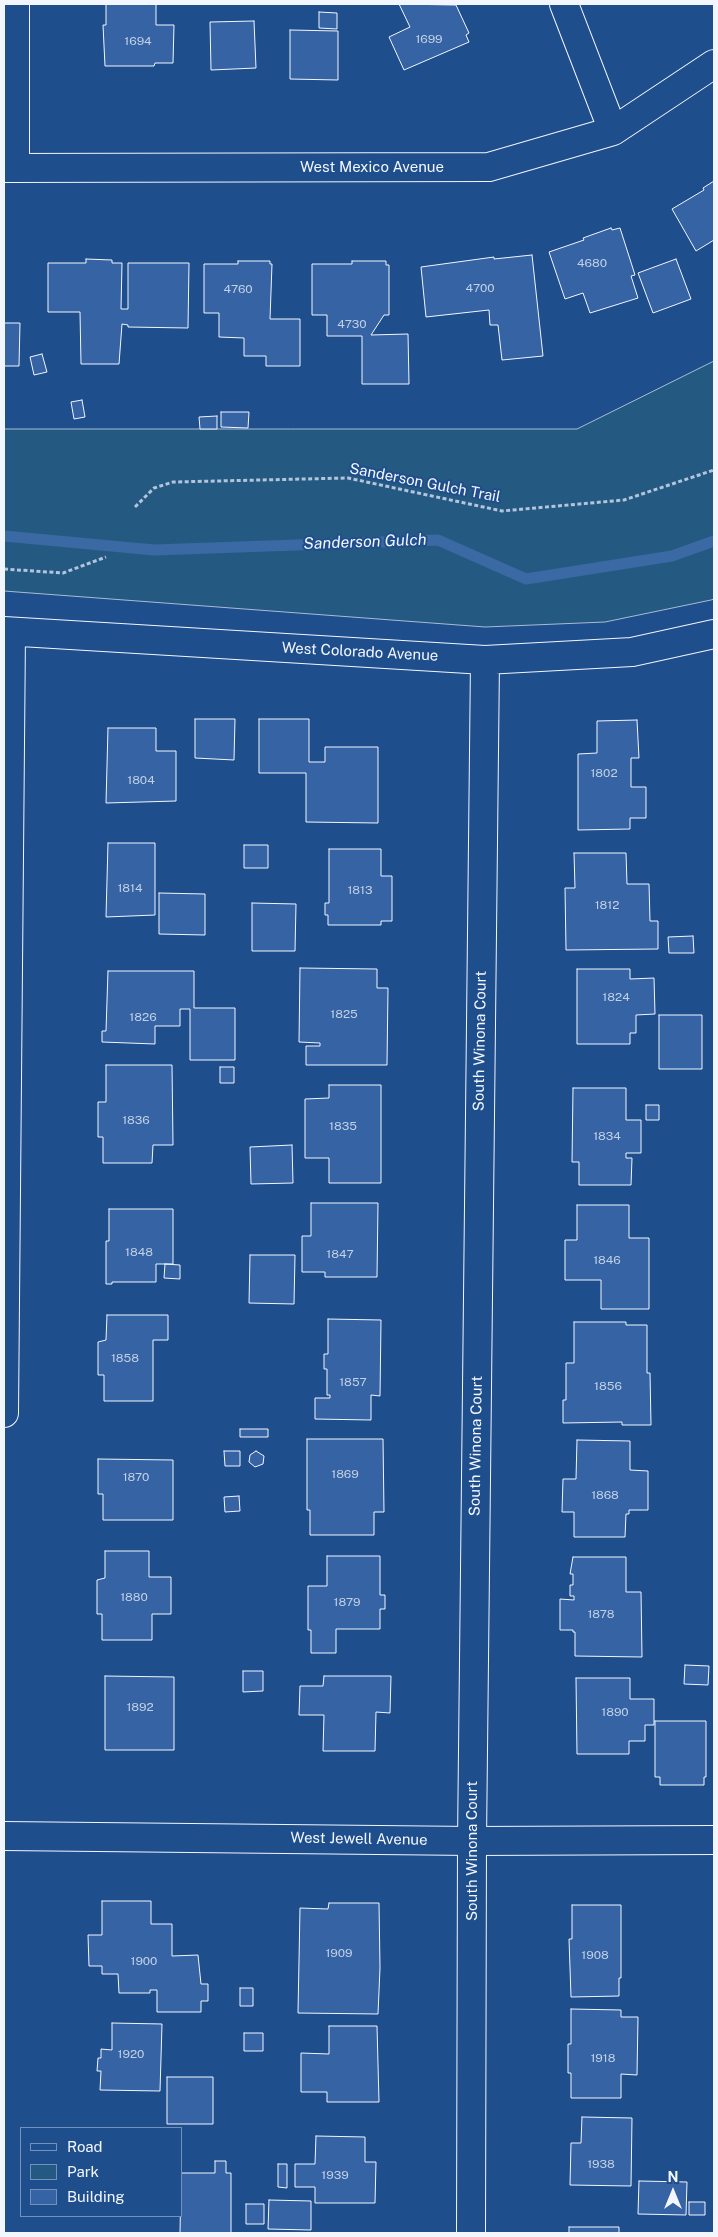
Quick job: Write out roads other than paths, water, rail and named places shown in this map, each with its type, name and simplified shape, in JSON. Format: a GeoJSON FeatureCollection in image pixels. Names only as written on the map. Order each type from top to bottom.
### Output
{"type":"FeatureCollection","features":[{"type":"Feature","properties":{"kind":"street"},"geometry":{"type":"LineString","coordinates":[[9,168],[15,4]]}},
{"type":"Feature","properties":{"kind":"street"},"geometry":{"type":"LineString","coordinates":[[564,4],[613,131]]}},
{"type":"Feature","properties":{"kind":"street","name":"West Mexico Avenue"},"geometry":{"type":"LineString","coordinates":[[9,168],[489,167],[613,131],[714,64]]}},
{"type":"Feature","properties":{"kind":"street"},"geometry":{"type":"LineString","coordinates":[[4,1413],[7,632]]}},
{"type":"Feature","properties":{"kind":"street","name":"West Colorado Avenue"},"geometry":{"type":"LineString","coordinates":[[7,632],[485,660],[632,652],[714,634]]}},
{"type":"Feature","properties":{"kind":"street","name":"South Winona Court"},"geometry":{"type":"LineString","coordinates":[[471,2233],[472,1841],[485,660]]}},
{"type":"Feature","properties":{"kind":"street","name":"West Jewell Avenue"},"geometry":{"type":"LineString","coordinates":[[4,1836],[472,1841],[714,1840]]}},
{"type":"Feature","properties":{"kind":"waterway","name":"Sanderson Gulch"},"geometry":{"type":"LineString","coordinates":[[4,536],[154,550],[438,540],[526,579],[672,556],[714,541]]}}]}
